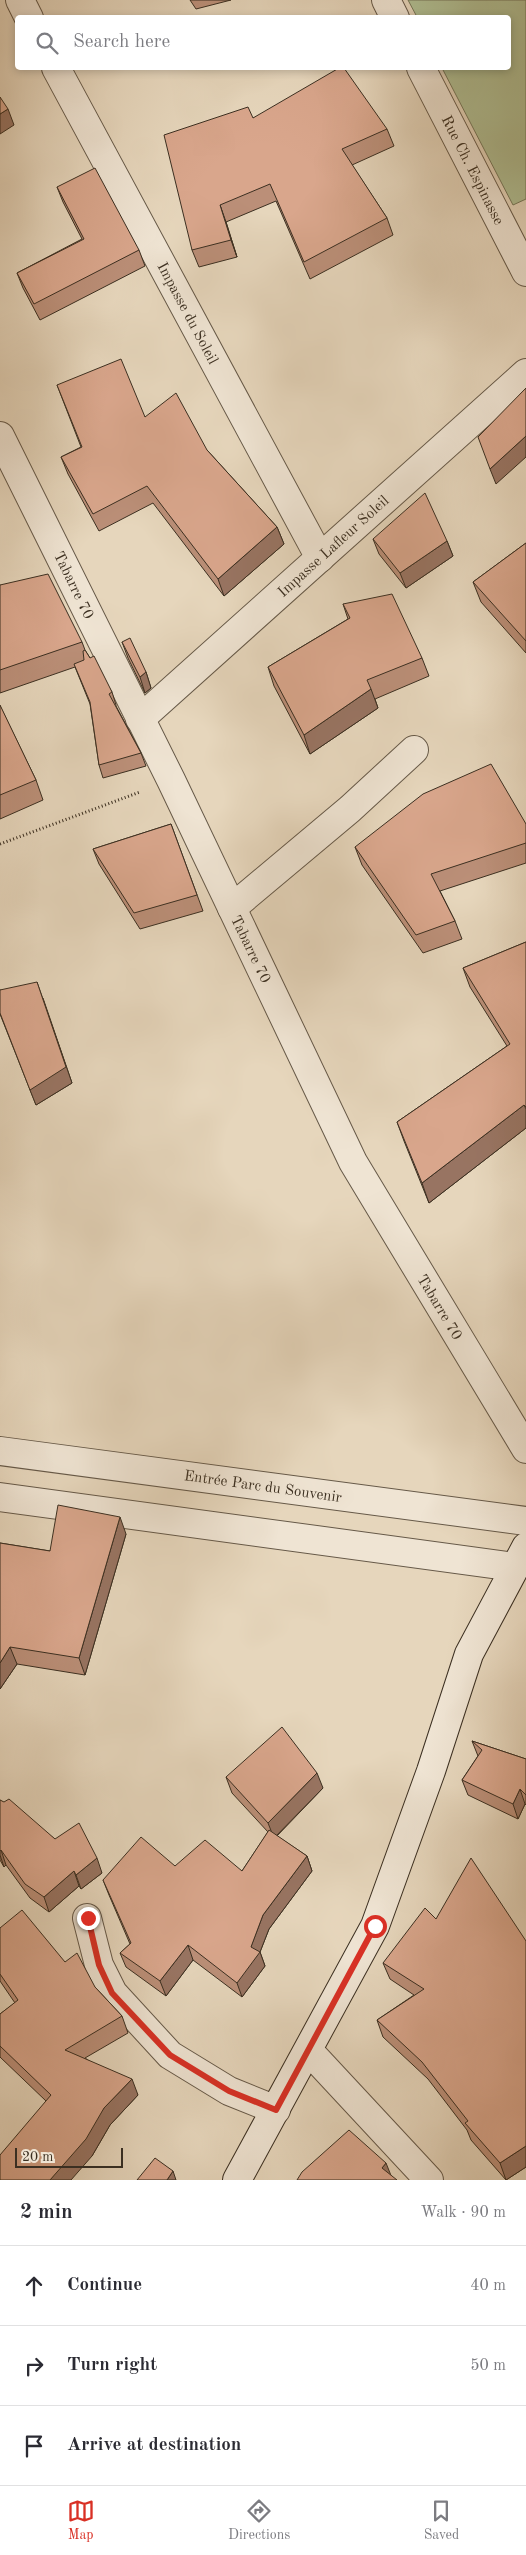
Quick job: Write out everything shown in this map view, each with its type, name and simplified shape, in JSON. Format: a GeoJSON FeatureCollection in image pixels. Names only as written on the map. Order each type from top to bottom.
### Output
{"type":"FeatureCollection","features":[{"type":"Feature","properties":{"kind":"street"},"geometry":{"type":"LineString","coordinates":[[20,0],[28,15]]}},
{"type":"Feature","properties":{"kind":"street"},"geometry":{"type":"LineString","coordinates":[[386,0],[394,15]]}},
{"type":"Feature","properties":{"kind":"street","name":"Impasse du Soleil"},"geometry":{"type":"LineString","coordinates":[[57,70],[320,558]]}},
{"type":"Feature","properties":{"kind":"street","name":"Rue Ch. Espinasse"},"geometry":{"type":"LineString","coordinates":[[422,70],[526,272]]}},
{"type":"Feature","properties":{"kind":"street","name":"Impasse Lafleur Soleil"},"geometry":{"type":"LineString","coordinates":[[140,719],[526,373]]}},
{"type":"Feature","properties":{"kind":"street","name":"Tabarre 70"},"geometry":{"type":"LineString","coordinates":[[0,436],[171,780],[353,1162],[526,1449]]}},
{"type":"Feature","properties":{"kind":"street"},"geometry":{"type":"LineString","coordinates":[[232,908],[350,809],[414,750]]}},
{"type":"Feature","properties":{"kind":"street","name":"Entrée Parc du Souvenir"},"geometry":{"type":"LineString","coordinates":[[0,1451],[526,1520]]}},
{"type":"Feature","properties":{"kind":"street"},"geometry":{"type":"LineString","coordinates":[[0,1497],[520,1557],[469,1654],[431,1771],[375,1926],[237,2180]]}},
{"type":"Feature","properties":{"kind":"street"},"geometry":{"type":"LineString","coordinates":[[88,1918],[99,1965],[112,1993],[170,2055],[229,2091],[276,2110]]}},
{"type":"Feature","properties":{"kind":"street"},"geometry":{"type":"LineString","coordinates":[[309,2050],[429,2180]]}},
{"type":"Feature","properties":{"kind":"path"},"geometry":{"type":"LineString","coordinates":[[0,844],[171,780]]}},
{"type":"Feature","properties":{"kind":"green space"},"geometry":{"type":"Polygon","coordinates":[[[408,0],[526,0],[526,199],[513,205],[443,70],[511,70],[511,15],[416,15],[408,0]]]}},
{"type":"Feature","properties":{"kind":"building"},"geometry":{"type":"Polygon","coordinates":[[[336,70],[345,70],[387,129],[342,149],[387,218],[304,262],[270,184],[220,205],[231,240],[192,250],[164,135],[248,107],[253,118],[336,70]]]}},
{"type":"Feature","properties":{"kind":"building"},"geometry":{"type":"Polygon","coordinates":[[[0,97],[8,109],[0,114],[0,97]]]}},
{"type":"Feature","properties":{"kind":"building"},"geometry":{"type":"Polygon","coordinates":[[[95,168],[139,250],[34,304],[17,273],[84,239],[57,187],[95,168]]]}},
{"type":"Feature","properties":{"kind":"building"},"geometry":{"type":"Polygon","coordinates":[[[121,359],[145,417],[176,393],[207,450],[277,527],[218,579],[147,486],[93,514],[61,457],[82,447],[57,385],[121,359]]]}},
{"type":"Feature","properties":{"kind":"building"},"geometry":{"type":"Polygon","coordinates":[[[526,388],[526,436],[490,469],[478,437],[526,388]]]}},
{"type":"Feature","properties":{"kind":"building"},"geometry":{"type":"Polygon","coordinates":[[[425,493],[447,541],[400,573],[373,539],[425,493]]]}},
{"type":"Feature","properties":{"kind":"building"},"geometry":{"type":"Polygon","coordinates":[[[526,543],[526,641],[473,582],[526,543]]]}},
{"type":"Feature","properties":{"kind":"building"},"geometry":{"type":"Polygon","coordinates":[[[48,574],[82,642],[0,670],[0,585],[48,574]]]}},
{"type":"Feature","properties":{"kind":"building"},"geometry":{"type":"Polygon","coordinates":[[[392,594],[422,658],[367,680],[371,689],[304,735],[268,667],[350,618],[343,604],[392,594]]]}},
{"type":"Feature","properties":{"kind":"building"},"geometry":{"type":"Polygon","coordinates":[[[130,638],[146,672],[140,677],[122,642],[130,638]]]}},
{"type":"Feature","properties":{"kind":"building"},"geometry":{"type":"Polygon","coordinates":[[[85,650],[90,658],[94,656],[112,692],[109,694],[141,753],[99,765],[90,702],[74,664],[84,660],[83,651],[85,650]]]}},
{"type":"Feature","properties":{"kind":"building"},"geometry":{"type":"Polygon","coordinates":[[[0,705],[36,780],[0,795],[0,705]]]}},
{"type":"Feature","properties":{"kind":"building"},"geometry":{"type":"Polygon","coordinates":[[[491,764],[526,824],[526,843],[431,874],[455,921],[416,935],[355,847],[423,794],[491,764]]]}},
{"type":"Feature","properties":{"kind":"building"},"geometry":{"type":"Polygon","coordinates":[[[171,824],[197,895],[134,913],[93,849],[171,824]]]}},
{"type":"Feature","properties":{"kind":"building"},"geometry":{"type":"Polygon","coordinates":[[[526,942],[526,1107],[524,1105],[422,1183],[397,1122],[510,1044],[463,968],[526,942]]]}},
{"type":"Feature","properties":{"kind":"building"},"geometry":{"type":"Polygon","coordinates":[[[37,982],[66,1067],[30,1090],[0,1013],[0,990],[37,982]]]}},
{"type":"Feature","properties":{"kind":"building"},"geometry":{"type":"Polygon","coordinates":[[[58,1505],[120,1517],[79,1658],[10,1647],[0,1663],[0,1543],[50,1551],[58,1505]]]}},
{"type":"Feature","properties":{"kind":"building"},"geometry":{"type":"Polygon","coordinates":[[[282,1727],[317,1773],[268,1823],[226,1777],[282,1727]]]}},
{"type":"Feature","properties":{"kind":"building"},"geometry":{"type":"Polygon","coordinates":[[[472,1741],[526,1759],[526,1795],[520,1789],[513,1804],[462,1780],[482,1750],[472,1741]]]}},
{"type":"Feature","properties":{"kind":"building"},"geometry":{"type":"Polygon","coordinates":[[[9,1799],[55,1839],[79,1823],[97,1858],[76,1875],[74,1871],[44,1897],[25,1884],[0,1851],[0,1800],[4,1802],[9,1799]]]}},
{"type":"Feature","properties":{"kind":"building"},"geometry":{"type":"Polygon","coordinates":[[[269,1830],[307,1856],[263,1915],[251,1947],[260,1952],[237,1983],[188,1945],[160,1981],[120,1953],[131,1943],[103,1880],[141,1837],[175,1866],[205,1840],[242,1871],[269,1830]]]}},
{"type":"Feature","properties":{"kind":"building"},"geometry":{"type":"Polygon","coordinates":[[[471,1858],[526,1941],[526,2146],[500,2163],[465,2123],[468,2121],[422,2062],[377,2020],[424,1989],[383,1963],[425,1908],[436,1919],[471,1858]]]}},
{"type":"Feature","properties":{"kind":"building"},"geometry":{"type":"Polygon","coordinates":[[[22,1910],[65,1962],[77,1953],[95,1987],[122,2016],[65,2050],[132,2079],[104,2108],[86,2139],[50,2180],[0,2180],[0,2155],[51,2095],[0,2046],[0,2014],[18,2000],[0,1974],[0,1928],[22,1910]]]}},
{"type":"Feature","properties":{"kind":"building"},"geometry":{"type":"Polygon","coordinates":[[[349,2130],[386,2163],[382,2168],[397,2180],[297,2180],[302,2172],[349,2130]]]}},
{"type":"Feature","properties":{"kind":"building"},"geometry":{"type":"Polygon","coordinates":[[[155,2158],[173,2171],[167,2180],[137,2180],[155,2158]]]}},
{"type":"Feature","properties":{"kind":"route"},"geometry":{"type":"LineString","coordinates":[[88,1918],[99,1965],[112,1993],[170,2055],[229,2091],[276,2110],[375,1926]]}}]}
